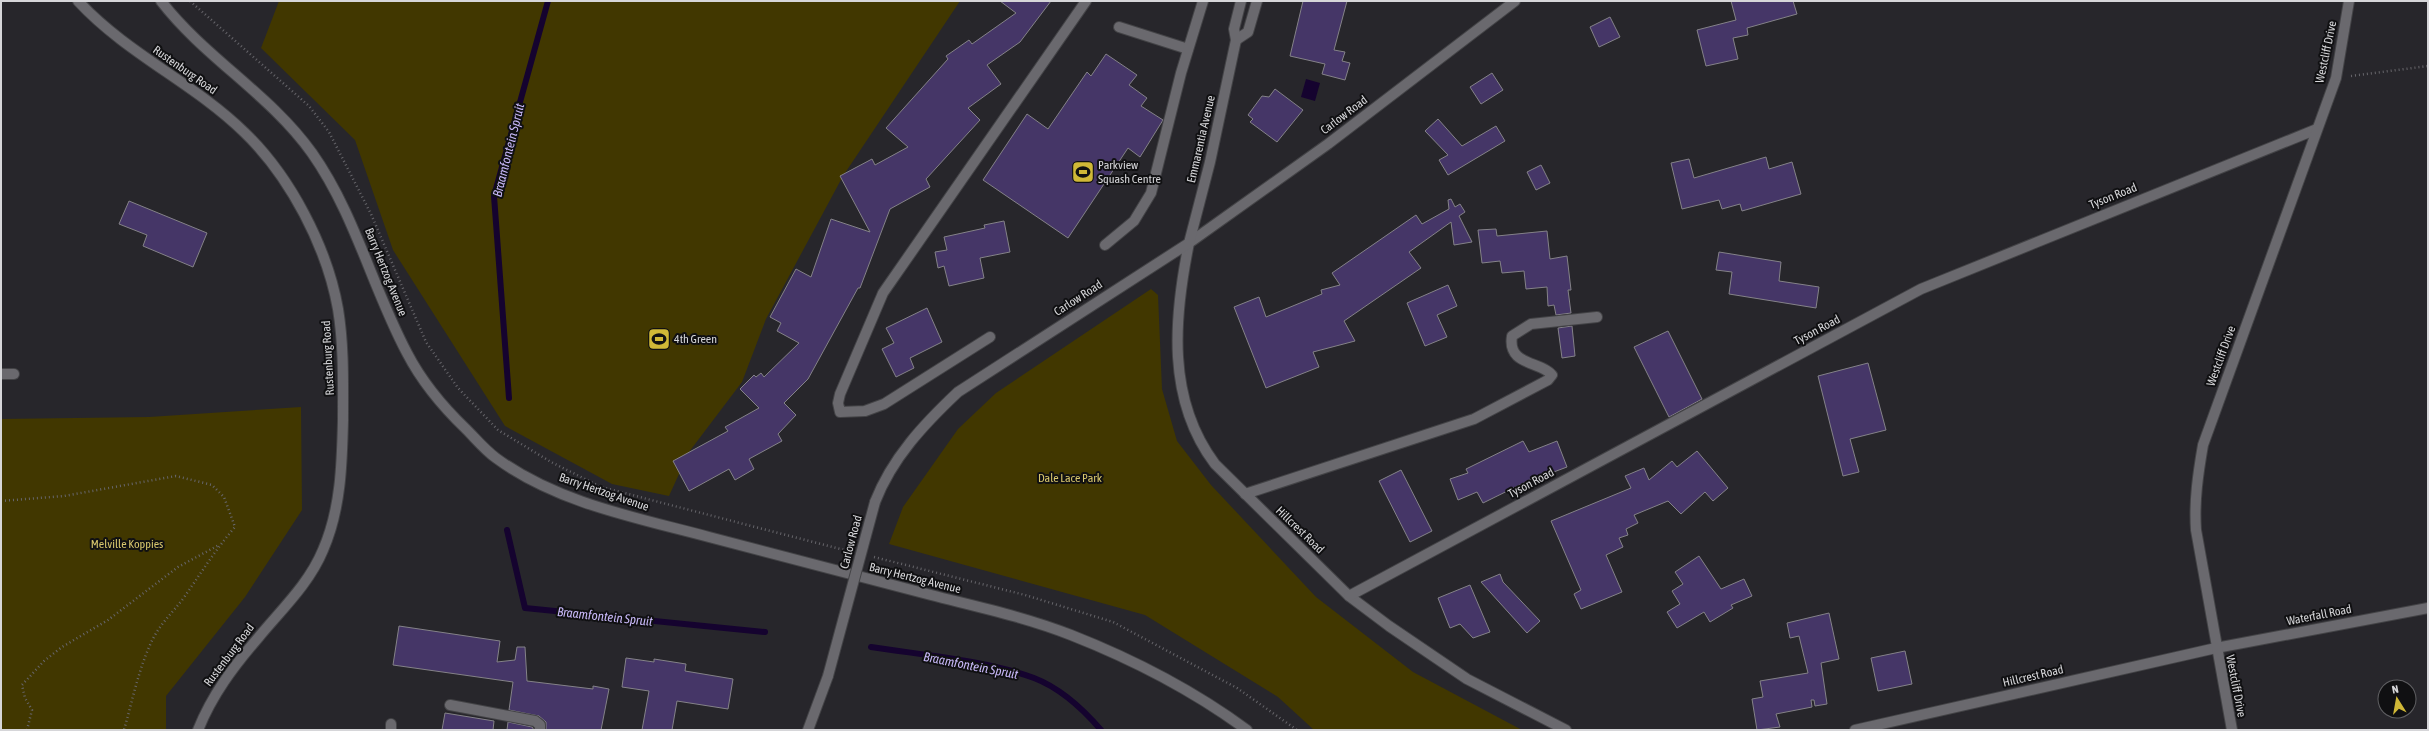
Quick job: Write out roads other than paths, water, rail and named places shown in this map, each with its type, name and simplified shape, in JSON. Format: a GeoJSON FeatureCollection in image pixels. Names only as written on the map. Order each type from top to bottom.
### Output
{"type":"FeatureCollection","features":[{"type":"Feature","properties":{"kind":"street","name":"Rustenburg Road"},"geometry":{"type":"LineString","coordinates":[[78,1],[120,40],[218,110],[262,149],[298,202],[322,255],[338,307],[343,353],[342,454],[339,486],[330,532],[324,549],[308,578],[223,681],[198,730]]}},
{"type":"Feature","properties":{"kind":"street","name":"Barry Hertzog Avenue"},"geometry":{"type":"LineString","coordinates":[[161,1],[187,32],[258,94],[307,146],[346,211],[386,308],[408,355],[427,385],[452,416],[495,457],[532,480],[561,493],[627,515],[804,563],[1024,619],[1069,634],[1117,654],[1194,696],[1247,730]]}},
{"type":"Feature","properties":{"kind":"street"},"geometry":{"type":"LineString","coordinates":[[990,337],[884,404],[865,411],[840,412],[838,403],[840,394],[883,293],[1086,1]]}},
{"type":"Feature","properties":{"kind":"street"},"geometry":{"type":"LineString","coordinates":[[1105,245],[1134,221],[1151,193],[1188,49],[1203,1]]}},
{"type":"Feature","properties":{"kind":"street","name":"Emmarentia Avenue"},"geometry":{"type":"LineString","coordinates":[[1189,242],[1210,162],[1236,40],[1234,30],[1241,1]]}},
{"type":"Feature","properties":{"kind":"street"},"geometry":{"type":"LineString","coordinates":[[1236,40],[1248,32],[1257,1]]}},
{"type":"Feature","properties":{"kind":"street","name":"Carlow Road"},"geometry":{"type":"LineString","coordinates":[[808,730],[828,676],[875,502],[886,477],[907,446],[925,424],[958,392],[1189,242],[1328,144],[1515,1]]}},
{"type":"Feature","properties":{"kind":"street","name":"Westcliff Drive"},"geometry":{"type":"LineString","coordinates":[[2232,730],[2216,648],[2196,530],[2195,506],[2203,445],[2336,78],[2349,1]]}},
{"type":"Feature","properties":{"kind":"street"},"geometry":{"type":"LineString","coordinates":[[1119,27],[1188,49]]}},
{"type":"Feature","properties":{"kind":"street","name":"Tyson Road"},"geometry":{"type":"LineString","coordinates":[[1349,596],[1921,289],[2317,129]]}},
{"type":"Feature","properties":{"kind":"street","name":"Hillcrest Road"},"geometry":{"type":"LineString","coordinates":[[1189,242],[1181,279],[1177,328],[1182,394],[1187,415],[1204,450],[1245,494],[1349,596],[1389,626],[1467,679],[1566,730]]}},
{"type":"Feature","properties":{"kind":"street"},"geometry":{"type":"LineString","coordinates":[[1245,494],[1474,419],[1511,401],[1548,380],[1552,375],[1547,371],[1528,364],[1515,353],[1511,344],[1512,336],[1531,324],[1597,317]]}},
{"type":"Feature","properties":{"kind":"street"},"geometry":{"type":"LineString","coordinates":[[1,374],[14,374]]}},
{"type":"Feature","properties":{"kind":"street","name":"Waterfall Road"},"geometry":{"type":"LineString","coordinates":[[2216,648],[2428,608]]}},
{"type":"Feature","properties":{"kind":"street","name":"Hillcrest Road"},"geometry":{"type":"LineString","coordinates":[[1855,730],[2216,648]]}},
{"type":"Feature","properties":{"kind":"street"},"geometry":{"type":"LineString","coordinates":[[450,705],[535,721],[540,725],[540,730]]}},
{"type":"Feature","properties":{"kind":"waterway","name":"Braamfontein Spruit"},"geometry":{"type":"LineString","coordinates":[[509,398],[494,196],[548,1]]}},
{"type":"Feature","properties":{"kind":"waterway","name":"Braamfontein Spruit"},"geometry":{"type":"LineString","coordinates":[[507,530],[525,608],[765,632]]}},
{"type":"Feature","properties":{"kind":"waterway","name":"Braamfontein Spruit"},"geometry":{"type":"LineString","coordinates":[[871,647],[974,662],[1034,678],[1062,693],[1087,714],[1101,730]]}},
{"type":"Feature","properties":{"kind":"place","name":"Parkview Squash Centre"},"geometry":{"type":"Point","coordinates":[1083,172]}},
{"type":"Feature","properties":{"kind":"place","name":"4th Green"},"geometry":{"type":"Point","coordinates":[659,339]}},
{"type":"Feature","properties":{"kind":"park label","name":"Dale Lace Park"},"geometry":{"type":"Point","coordinates":[1070,478]}},
{"type":"Feature","properties":{"kind":"park label","name":"Melville Koppies"},"geometry":{"type":"Point","coordinates":[127,544]}}]}
